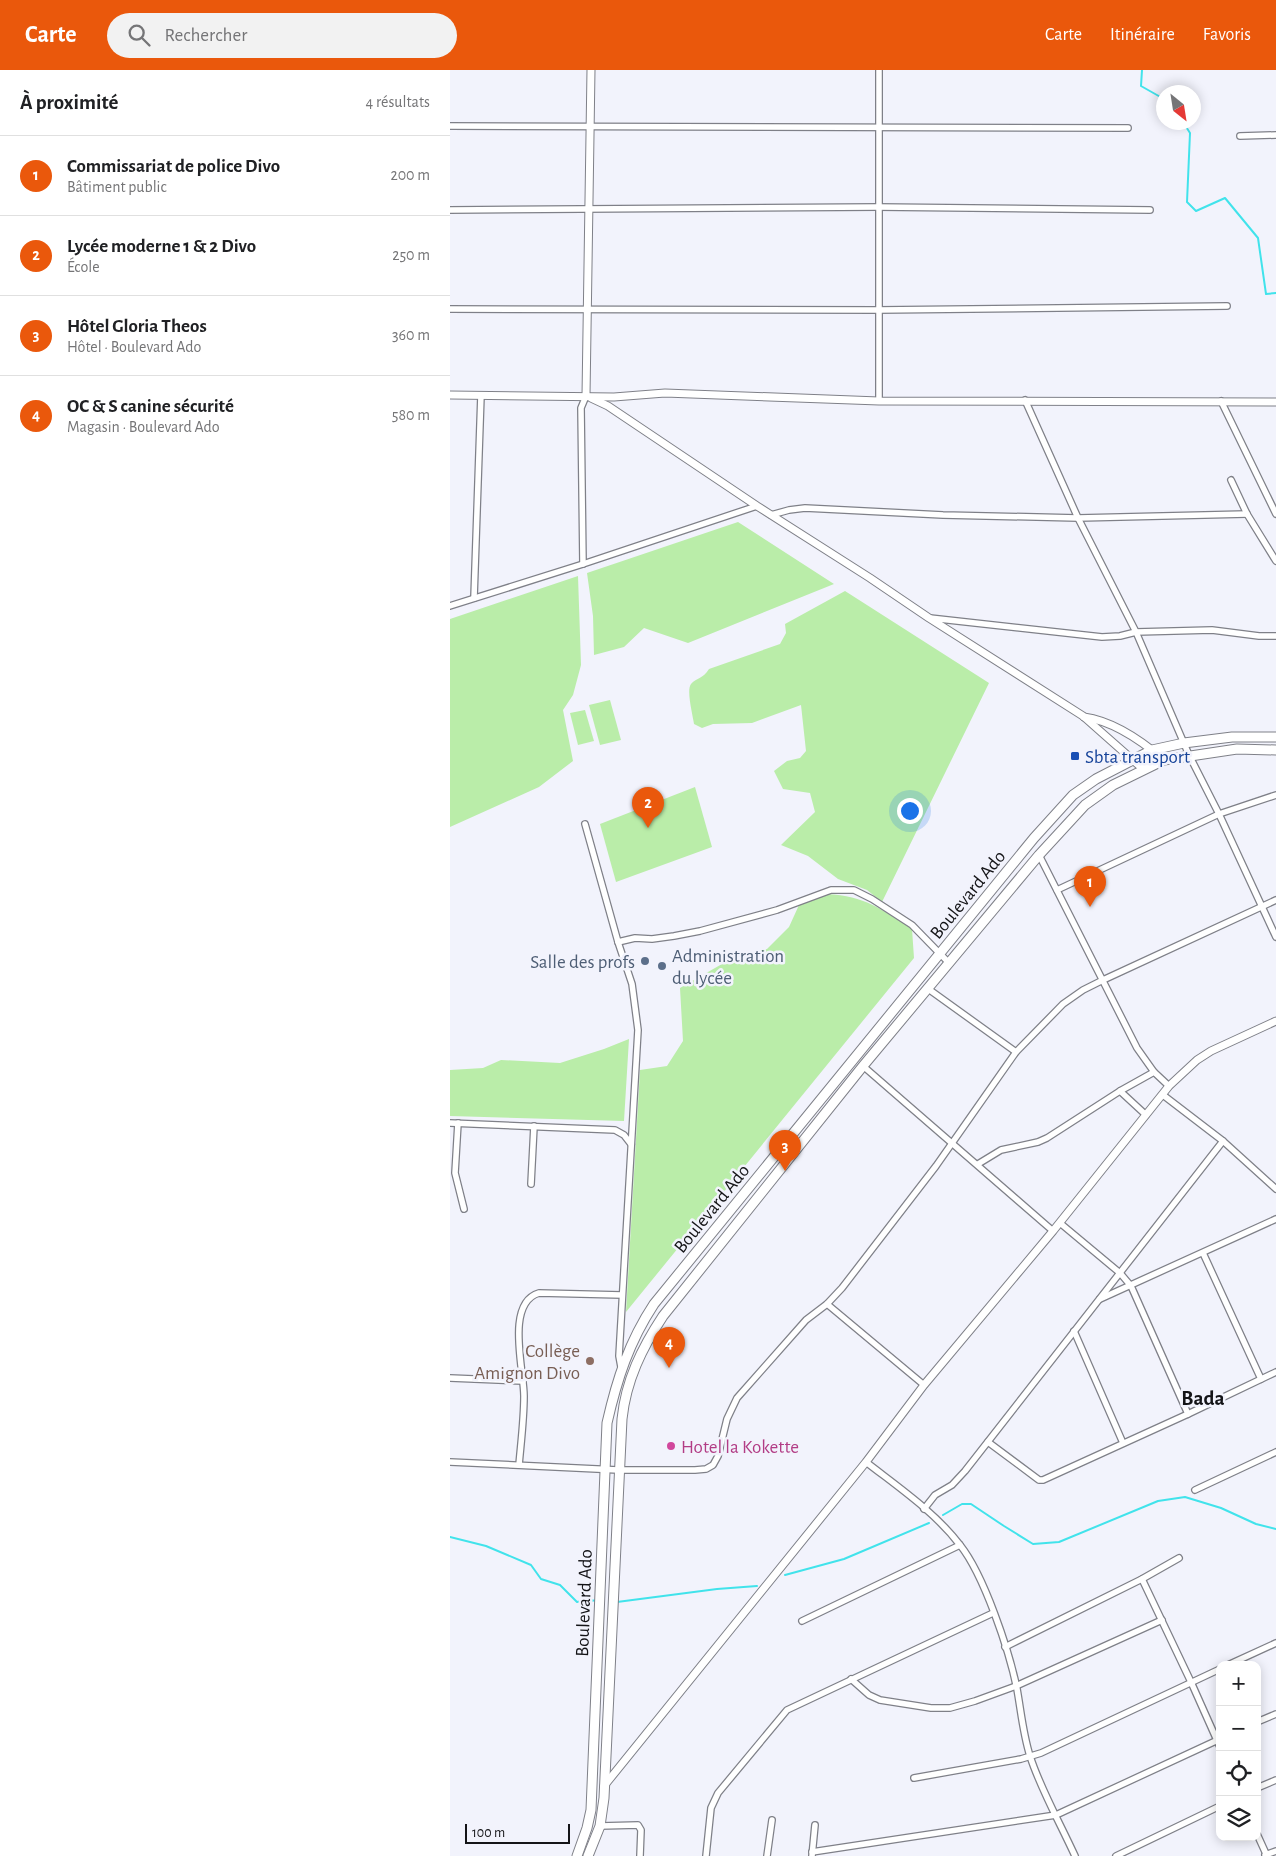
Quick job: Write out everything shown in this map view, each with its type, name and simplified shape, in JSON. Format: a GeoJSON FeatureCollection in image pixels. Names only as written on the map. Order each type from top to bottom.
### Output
{"type":"FeatureCollection","features":[{"type":"Feature","properties":{"kind":"main road","name":"Boulevard Ado"},"geometry":{"type":"LineString","coordinates":[[577,1856],[591,1810],[607,1423],[616,1385],[642,1323],[654,1304],[939,954],[1054,814],[1073,795],[1096,779],[1152,750],[1184,743],[1232,737],[1276,738]]}},
{"type":"Feature","properties":{"kind":"main road","name":"Boulevard Ado"},"geometry":{"type":"LineString","coordinates":[[588,1856],[600,1826],[604,1786],[614,1606],[618,1470],[624,1400],[646,1343],[663,1316],[863,1066],[1039,855],[1091,800],[1113,785],[1164,760],[1237,749],[1276,750]]}},
{"type":"Feature","properties":{"kind":"street"},"geometry":{"type":"LineString","coordinates":[[583,564],[581,408],[586,396],[591,70]]}},
{"type":"Feature","properties":{"kind":"street"},"geometry":{"type":"LineString","coordinates":[[878,401],[879,70]]}},
{"type":"Feature","properties":{"kind":"street"},"geometry":{"type":"LineString","coordinates":[[450,126],[1128,128]]}},
{"type":"Feature","properties":{"kind":"street"},"geometry":{"type":"LineString","coordinates":[[1240,136],[1276,135]]}},
{"type":"Feature","properties":{"kind":"street"},"geometry":{"type":"LineString","coordinates":[[450,210],[878,207],[1150,210]]}},
{"type":"Feature","properties":{"kind":"street"},"geometry":{"type":"LineString","coordinates":[[450,309],[878,310],[1227,306]]}},
{"type":"Feature","properties":{"kind":"street"},"geometry":{"type":"LineString","coordinates":[[450,395],[614,397],[665,393],[878,401],[1276,402]]}},
{"type":"Feature","properties":{"kind":"street"},"geometry":{"type":"LineString","coordinates":[[474,598],[480,395]]}},
{"type":"Feature","properties":{"kind":"street"},"geometry":{"type":"LineString","coordinates":[[586,396],[608,406],[756,506],[1083,716],[1143,769]]}},
{"type":"Feature","properties":{"kind":"street"},"geometry":{"type":"LineString","coordinates":[[1025,400],[1078,518],[1136,632],[1189,755],[1276,936]]}},
{"type":"Feature","properties":{"kind":"street"},"geometry":{"type":"LineString","coordinates":[[1221,401],[1276,514]]}},
{"type":"Feature","properties":{"kind":"street"},"geometry":{"type":"LineString","coordinates":[[1231,480],[1247,514],[1276,561]]}},
{"type":"Feature","properties":{"kind":"street"},"geometry":{"type":"LineString","coordinates":[[450,606],[756,506]]}},
{"type":"Feature","properties":{"kind":"street"},"geometry":{"type":"LineString","coordinates":[[771,515],[805,508],[942,515],[1078,518],[1247,514]]}},
{"type":"Feature","properties":{"kind":"street"},"geometry":{"type":"LineString","coordinates":[[929,618],[1102,637],[1120,636],[1136,632],[1212,630],[1259,636],[1276,636]]}},
{"type":"Feature","properties":{"kind":"street"},"geometry":{"type":"LineString","coordinates":[[1083,716],[1107,723],[1152,750],[1164,760]]}},
{"type":"Feature","properties":{"kind":"street"},"geometry":{"type":"LineString","coordinates":[[1058,890],[1219,814],[1276,795]]}},
{"type":"Feature","properties":{"kind":"street"},"geometry":{"type":"LineString","coordinates":[[585,824],[618,942],[632,984],[638,1030],[619,1356],[622,1369]]}},
{"type":"Feature","properties":{"kind":"street"},"geometry":{"type":"LineString","coordinates":[[1039,855],[1137,1048],[1154,1072],[1170,1086]]}},
{"type":"Feature","properties":{"kind":"street"},"geometry":{"type":"LineString","coordinates":[[618,942],[635,938],[674,936],[700,931],[777,910],[831,890],[854,890],[872,899],[912,925],[949,963]]}},
{"type":"Feature","properties":{"kind":"street"},"geometry":{"type":"LineString","coordinates":[[450,1462],[618,1470],[695,1470],[706,1469],[713,1465],[718,1456],[726,1419],[737,1398],[806,1320],[827,1304],[842,1288],[936,1166],[1016,1052],[1063,1004],[1083,990],[1103,980],[1276,900]]}},
{"type":"Feature","properties":{"kind":"street"},"geometry":{"type":"LineString","coordinates":[[928,988],[1016,1052]]}},
{"type":"Feature","properties":{"kind":"street"},"geometry":{"type":"LineString","coordinates":[[604,1786],[866,1462],[924,1385],[1060,1223],[1170,1086],[1197,1060],[1211,1051],[1276,1021]]}},
{"type":"Feature","properties":{"kind":"street"},"geometry":{"type":"LineString","coordinates":[[863,1066],[1053,1231]]}},
{"type":"Feature","properties":{"kind":"street"},"geometry":{"type":"LineString","coordinates":[[978,1164],[1001,1150],[1038,1142],[1047,1138],[1154,1072]]}},
{"type":"Feature","properties":{"kind":"street"},"geometry":{"type":"LineString","coordinates":[[1120,1092],[1146,1115]]}},
{"type":"Feature","properties":{"kind":"street"},"geometry":{"type":"LineString","coordinates":[[1163,1095],[1223,1141],[1276,1189]]}},
{"type":"Feature","properties":{"kind":"street"},"geometry":{"type":"LineString","coordinates":[[450,1123],[615,1130],[624,1135],[631,1144]]}},
{"type":"Feature","properties":{"kind":"street"},"geometry":{"type":"LineString","coordinates":[[458,1123],[455,1173],[464,1209]]}},
{"type":"Feature","properties":{"kind":"street"},"geometry":{"type":"LineString","coordinates":[[531,1184],[534,1126]]}},
{"type":"Feature","properties":{"kind":"street"},"geometry":{"type":"LineString","coordinates":[[924,1509],[935,1496],[957,1481],[1223,1141]]}},
{"type":"Feature","properties":{"kind":"street"},"geometry":{"type":"LineString","coordinates":[[1100,1299],[1276,1219]]}},
{"type":"Feature","properties":{"kind":"street"},"geometry":{"type":"LineString","coordinates":[[1060,1223],[1120,1273],[1131,1286],[1188,1414]]}},
{"type":"Feature","properties":{"kind":"street"},"geometry":{"type":"LineString","coordinates":[[1203,1253],[1261,1379]]}},
{"type":"Feature","properties":{"kind":"street"},"geometry":{"type":"LineString","coordinates":[[519,1465],[523,1381],[519,1330],[520,1316],[524,1306],[533,1295],[539,1293],[622,1295]]}},
{"type":"Feature","properties":{"kind":"street"},"geometry":{"type":"LineString","coordinates":[[827,1304],[924,1385]]}},
{"type":"Feature","properties":{"kind":"street"},"geometry":{"type":"LineString","coordinates":[[1074,1331],[1123,1443]]}},
{"type":"Feature","properties":{"kind":"street"},"geometry":{"type":"LineString","coordinates":[[988,1442],[1039,1480],[1048,1478],[1276,1372]]}},
{"type":"Feature","properties":{"kind":"street"},"geometry":{"type":"LineString","coordinates":[[450,1378],[523,1381]]}},
{"type":"Feature","properties":{"kind":"street"},"geometry":{"type":"LineString","coordinates":[[1195,1490],[1276,1452]]}},
{"type":"Feature","properties":{"kind":"street"},"geometry":{"type":"LineString","coordinates":[[866,1462],[924,1509],[960,1545],[981,1581],[994,1613],[1016,1686],[1030,1757],[1076,1856]]}},
{"type":"Feature","properties":{"kind":"street"},"geometry":{"type":"LineString","coordinates":[[802,1621],[960,1545]]}},
{"type":"Feature","properties":{"kind":"street"},"geometry":{"type":"LineString","coordinates":[[1005,1647],[1142,1579],[1179,1558]]}},
{"type":"Feature","properties":{"kind":"street"},"geometry":{"type":"LineString","coordinates":[[1142,1579],[1216,1736]]}},
{"type":"Feature","properties":{"kind":"street"},"geometry":{"type":"LineString","coordinates":[[706,1856],[711,1808],[714,1801],[777,1720],[787,1710],[994,1613]]}},
{"type":"Feature","properties":{"kind":"street"},"geometry":{"type":"LineString","coordinates":[[851,1680],[873,1698],[931,1708],[950,1708],[1016,1686],[1162,1620]]}},
{"type":"Feature","properties":{"kind":"street"},"geometry":{"type":"LineString","coordinates":[[1237,1661],[1276,1643]]}},
{"type":"Feature","properties":{"kind":"street"},"geometry":{"type":"LineString","coordinates":[[914,1778],[1030,1757],[1216,1671]]}},
{"type":"Feature","properties":{"kind":"street"},"geometry":{"type":"LineString","coordinates":[[1261,1720],[1276,1714]]}},
{"type":"Feature","properties":{"kind":"street"},"geometry":{"type":"LineString","coordinates":[[815,1825],[812,1854],[1056,1815],[1216,1741]]}},
{"type":"Feature","properties":{"kind":"street"},"geometry":{"type":"LineString","coordinates":[[1261,1786],[1276,1780]]}},
{"type":"Feature","properties":{"kind":"street"},"geometry":{"type":"LineString","coordinates":[[1116,1856],[1216,1808]]}},
{"type":"Feature","properties":{"kind":"street"},"geometry":{"type":"LineString","coordinates":[[767,1856],[772,1820]]}},
{"type":"Feature","properties":{"kind":"street"},"geometry":{"type":"LineString","coordinates":[[600,1826],[638,1825],[641,1830],[640,1856]]}},
{"type":"Feature","properties":{"kind":"street"},"geometry":{"type":"LineString","coordinates":[[1260,1841],[1265,1855],[1276,1851]]}},
{"type":"Feature","properties":{"kind":"green space"},"geometry":{"type":"Polygon","coordinates":[[[738,522],[834,584],[688,643],[644,628],[624,647],[594,655],[593,616],[587,573],[738,522]]]}},
{"type":"Feature","properties":{"kind":"green space"},"geometry":{"type":"Polygon","coordinates":[[[578,576],[581,665],[573,695],[563,710],[573,761],[539,787],[450,827],[450,619],[578,576]]]}},
{"type":"Feature","properties":{"kind":"green space"},"geometry":{"type":"Polygon","coordinates":[[[845,591],[989,683],[882,902],[867,890],[838,879],[808,856],[781,845],[815,812],[810,793],[783,789],[774,771],[787,761],[800,758],[806,751],[801,705],[752,723],[713,724],[702,728],[694,724],[689,697],[691,684],[709,669],[780,644],[786,633],[785,624],[845,591]]]}},
{"type":"Feature","properties":{"kind":"green space"},"geometry":{"type":"Polygon","coordinates":[[[610,700],[621,740],[600,745],[589,705],[610,700]]]}},
{"type":"Feature","properties":{"kind":"green space"},"geometry":{"type":"Polygon","coordinates":[[[585,710],[594,741],[578,745],[570,713],[585,710]]]}},
{"type":"Feature","properties":{"kind":"green space"},"geometry":{"type":"Polygon","coordinates":[[[695,787],[712,847],[616,882],[600,824],[695,787]]]}},
{"type":"Feature","properties":{"kind":"green space"},"geometry":{"type":"Polygon","coordinates":[[[827,894],[840,895],[872,905],[912,929],[914,958],[626,1312],[640,1070],[667,1066],[683,1041],[680,988],[736,956],[767,949],[789,927],[799,905],[827,894]]]}},
{"type":"Feature","properties":{"kind":"green space"},"geometry":{"type":"Polygon","coordinates":[[[629,1039],[624,1121],[450,1116],[450,1070],[483,1068],[501,1060],[560,1063],[629,1039]]]}},
{"type":"Feature","properties":{"kind":"waterway"},"geometry":{"type":"LineString","coordinates":[[1142,70],[1141,86],[1156,94]]}},
{"type":"Feature","properties":{"kind":"waterway"},"geometry":{"type":"LineString","coordinates":[[1188,130],[1190,133],[1187,202],[1196,211],[1225,198],[1258,238],[1266,294],[1276,293]]}},
{"type":"Feature","properties":{"kind":"waterway"},"geometry":{"type":"LineString","coordinates":[[943,1515],[962,1504],[971,1504],[1033,1544],[1059,1542],[1158,1501],[1185,1497],[1221,1508],[1256,1524],[1276,1529]]}},
{"type":"Feature","properties":{"kind":"waterway"},"geometry":{"type":"LineString","coordinates":[[785,1575],[844,1559],[929,1523]]}},
{"type":"Feature","properties":{"kind":"waterway"},"geometry":{"type":"LineString","coordinates":[[450,1537],[486,1546],[531,1565],[541,1579],[560,1585],[577,1602],[597,1601]]}},
{"type":"Feature","properties":{"kind":"waterway"},"geometry":{"type":"LineString","coordinates":[[617,1602],[717,1589],[757,1586]]}},
{"type":"Feature","properties":{"kind":"place","name":"Sbta transport"},"geometry":{"type":"Point","coordinates":[1075,756]}},
{"type":"Feature","properties":{"kind":"place","name":"Lycée moderne 1 & 2 Divo"},"geometry":{"type":"Point","coordinates":[648,828]}},
{"type":"Feature","properties":{"kind":"place","name":"Commissariat de police Divo"},"geometry":{"type":"Point","coordinates":[1090,907]}},
{"type":"Feature","properties":{"kind":"place","name":"Salle des profs"},"geometry":{"type":"Point","coordinates":[645,961]}},
{"type":"Feature","properties":{"kind":"place","name":"Administration du lycée"},"geometry":{"type":"Point","coordinates":[662,966]}},
{"type":"Feature","properties":{"kind":"place","name":"Hôtel Gloria Theos"},"geometry":{"type":"Point","coordinates":[785,1171]}},
{"type":"Feature","properties":{"kind":"place","name":"Collège Amignon Divo"},"geometry":{"type":"Point","coordinates":[590,1361]}},
{"type":"Feature","properties":{"kind":"place","name":"OC & S canine sécurité"},"geometry":{"type":"Point","coordinates":[669,1368]}},
{"type":"Feature","properties":{"kind":"place","name":"Hotel la Kokette"},"geometry":{"type":"Point","coordinates":[671,1446]}},
{"type":"Feature","properties":{"kind":"district","name":"Bada"},"geometry":{"type":"Point","coordinates":[1203,1398]}}]}
